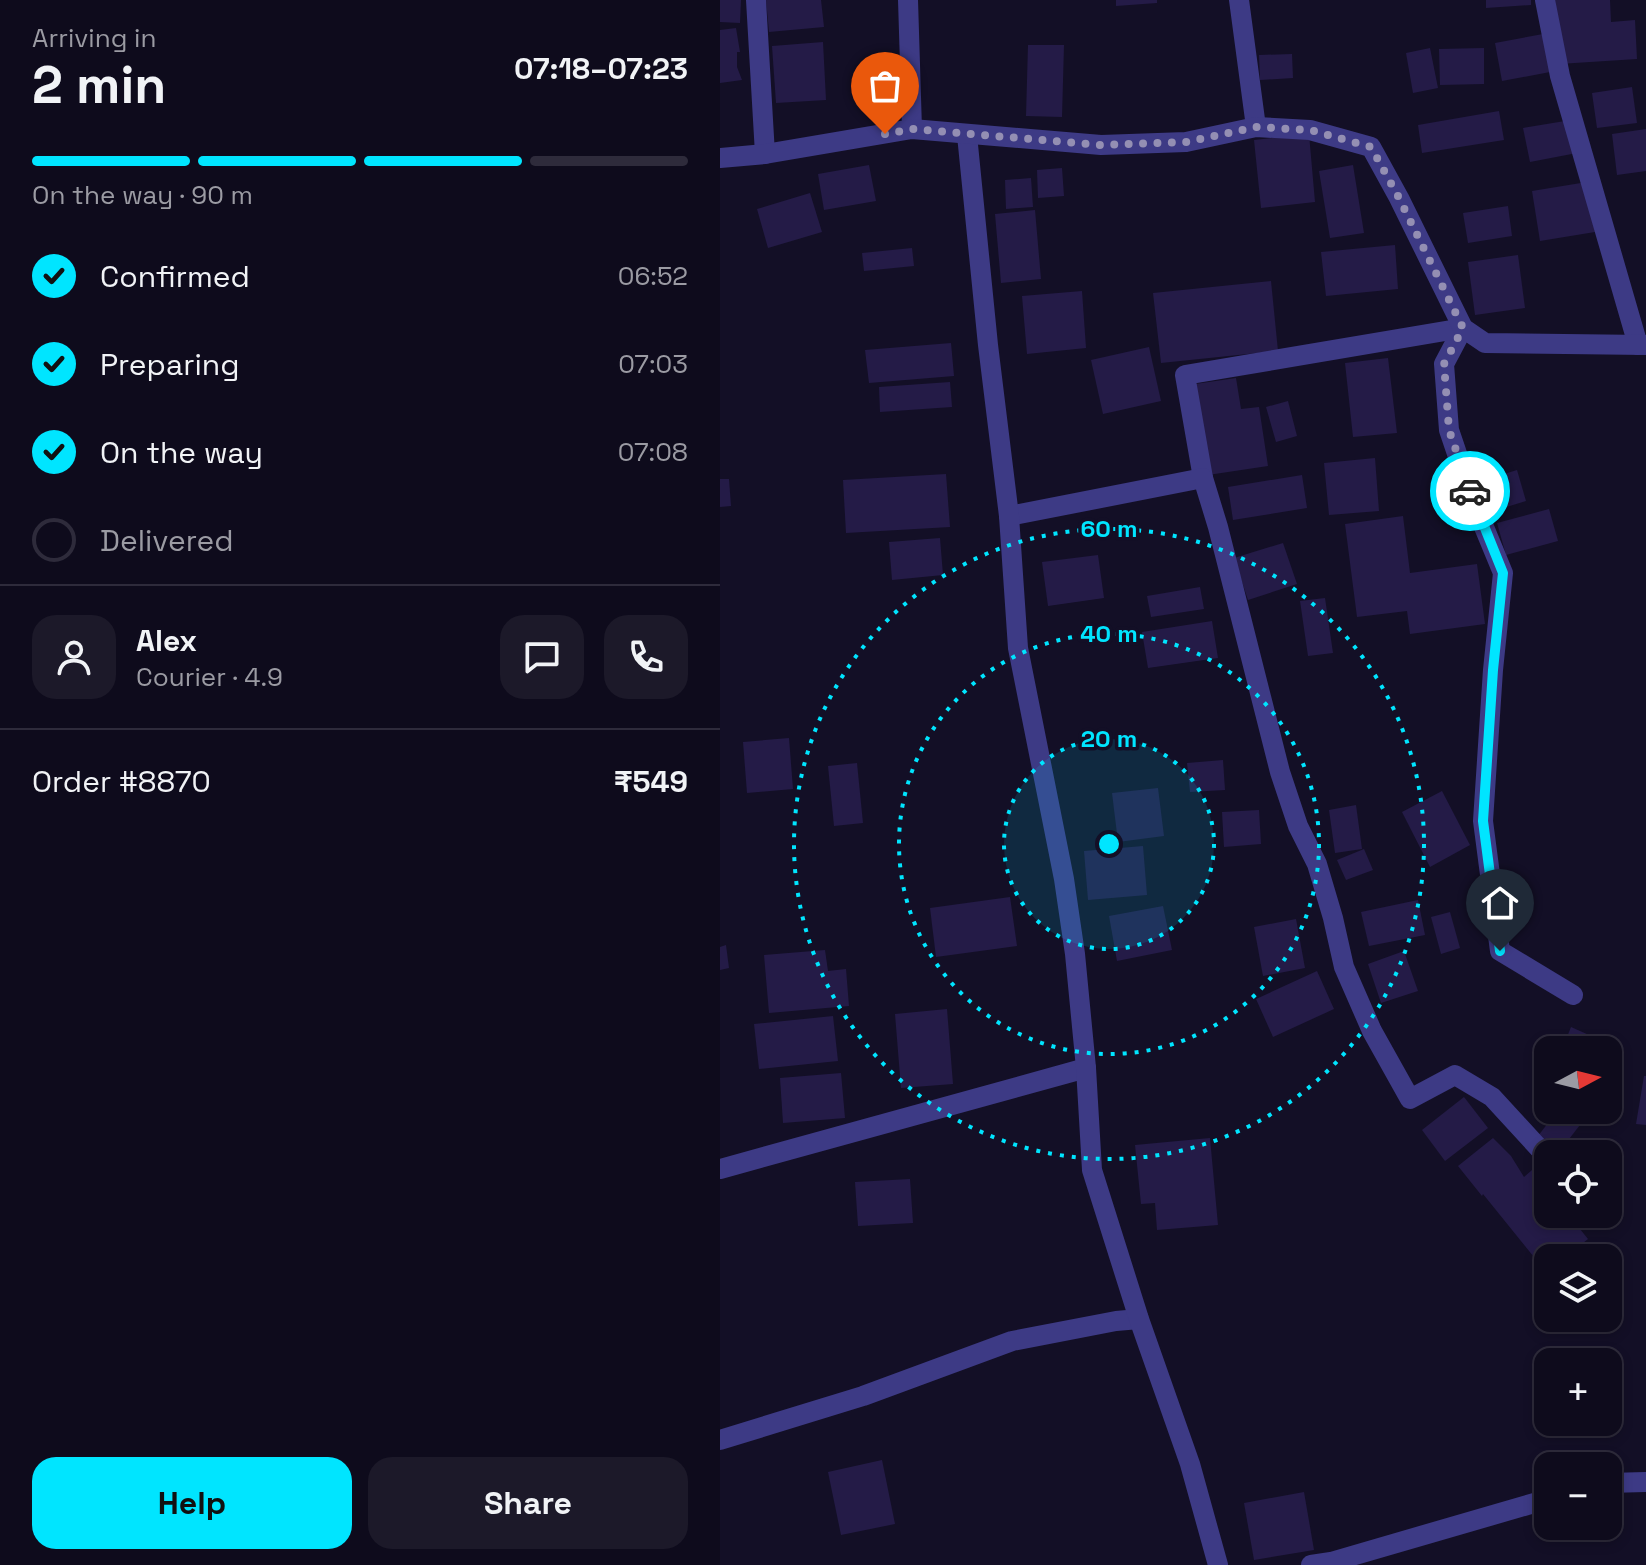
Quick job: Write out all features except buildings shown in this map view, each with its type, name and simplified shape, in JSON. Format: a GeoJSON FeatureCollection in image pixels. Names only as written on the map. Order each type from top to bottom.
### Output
{"type":"FeatureCollection","features":[{"type":"Feature","properties":{"kind":"street"},"geometry":{"type":"LineString","coordinates":[[756,0],[765,154]]}},
{"type":"Feature","properties":{"kind":"street"},"geometry":{"type":"LineString","coordinates":[[908,0],[912,129]]}},
{"type":"Feature","properties":{"kind":"street"},"geometry":{"type":"LineString","coordinates":[[1239,0],[1256,127]]}},
{"type":"Feature","properties":{"kind":"street"},"geometry":{"type":"LineString","coordinates":[[720,158],[765,154],[912,129],[1101,145],[1186,142],[1256,127],[1310,130],[1371,147],[1463,328],[1485,343],[1642,345],[1560,76],[1545,0]]}},
{"type":"Feature","properties":{"kind":"street"},"geometry":{"type":"LineString","coordinates":[[967,135],[1009,516],[1018,648],[1064,879],[1075,954],[1092,1170],[1139,1319],[1190,1464],[1218,1565]]}},
{"type":"Feature","properties":{"kind":"street"},"geometry":{"type":"LineString","coordinates":[[1463,328],[1185,375],[1203,478],[1280,772],[1298,826],[1317,864],[1344,967],[1372,1031],[1410,1099],[1455,1075],[1492,1097],[1534,1143]]}},
{"type":"Feature","properties":{"kind":"street"},"geometry":{"type":"LineString","coordinates":[[1463,328],[1444,364],[1449,430],[1472,498],[1503,573],[1483,821],[1500,951],[1573,995]]}},
{"type":"Feature","properties":{"kind":"street"},"geometry":{"type":"LineString","coordinates":[[1009,516],[1203,478]]}},
{"type":"Feature","properties":{"kind":"street"},"geometry":{"type":"LineString","coordinates":[[720,1169],[1086,1068]]}},
{"type":"Feature","properties":{"kind":"street"},"geometry":{"type":"LineString","coordinates":[[720,1440],[863,1396],[1012,1341],[1139,1319]]}},
{"type":"Feature","properties":{"kind":"street"},"geometry":{"type":"LineString","coordinates":[[1622,1483],[1646,1482]]}},
{"type":"Feature","properties":{"kind":"street"},"geometry":{"type":"LineString","coordinates":[[1311,1565],[1331,1562],[1534,1503]]}},
{"type":"Feature","properties":{"kind":"way so far"},"geometry":{"type":"LineString","coordinates":[[885,134],[912,129],[1101,145],[1186,142],[1256,127],[1310,130],[1371,147],[1463,328],[1444,364],[1449,430],[1470,491]]}},
{"type":"Feature","properties":{"kind":"route"},"geometry":{"type":"LineString","coordinates":[[1470,491],[1503,573],[1483,821],[1500,951]]}}]}
